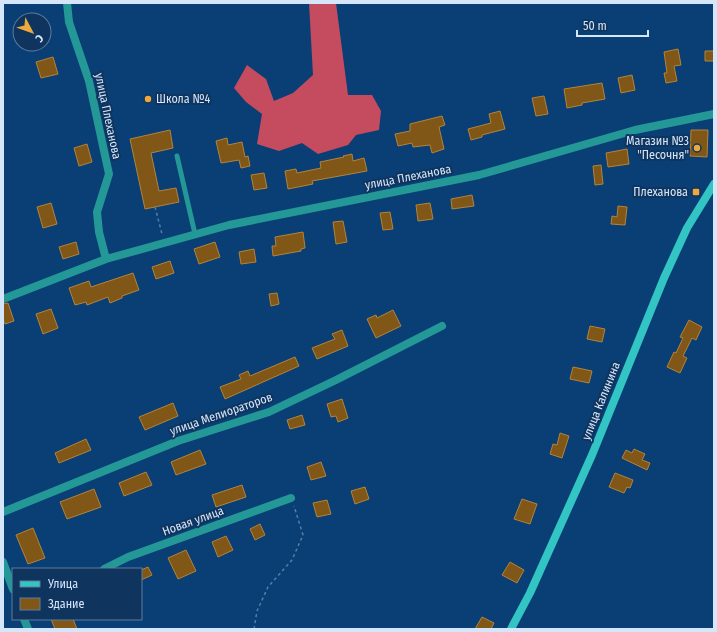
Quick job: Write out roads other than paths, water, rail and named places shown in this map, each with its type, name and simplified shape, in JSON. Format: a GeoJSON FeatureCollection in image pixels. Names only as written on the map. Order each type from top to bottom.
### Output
{"type":"FeatureCollection","features":[{"type":"Feature","properties":{"kind":"main road","name":"улица Калинина"},"geometry":{"type":"LineString","coordinates":[[511,629],[530,593],[592,455],[664,278],[687,228],[714,184]]}},
{"type":"Feature","properties":{"kind":"street","name":"улица Плеханова"},"geometry":{"type":"LineString","coordinates":[[67,3],[69,22],[89,81],[108,174],[97,212],[98,232],[106,259]]}},
{"type":"Feature","properties":{"kind":"street","name":"улица Плеханова"},"geometry":{"type":"LineString","coordinates":[[3,299],[106,259],[165,244],[229,225],[479,176],[635,130],[714,114]]}},
{"type":"Feature","properties":{"kind":"street","name":"улица Мелиораторов"},"geometry":{"type":"LineString","coordinates":[[3,512],[178,441],[269,412],[442,326]]}},
{"type":"Feature","properties":{"kind":"street","name":"Новая улица"},"geometry":{"type":"LineString","coordinates":[[106,568],[128,557],[291,498]]}},
{"type":"Feature","properties":{"kind":"street"},"geometry":{"type":"LineString","coordinates":[[3,562],[12,586]]}},
{"type":"Feature","properties":{"kind":"lane"},"geometry":{"type":"LineString","coordinates":[[177,156],[195,234]]}},
{"type":"Feature","properties":{"kind":"place","name":"Школа №4"},"geometry":{"type":"Point","coordinates":[148,99]}},
{"type":"Feature","properties":{"kind":"place","name":"Магазин №3 \"Песочня\""},"geometry":{"type":"Point","coordinates":[697,148]}},
{"type":"Feature","properties":{"kind":"place","name":"Плеханова"},"geometry":{"type":"Point","coordinates":[696,192]}}]}
